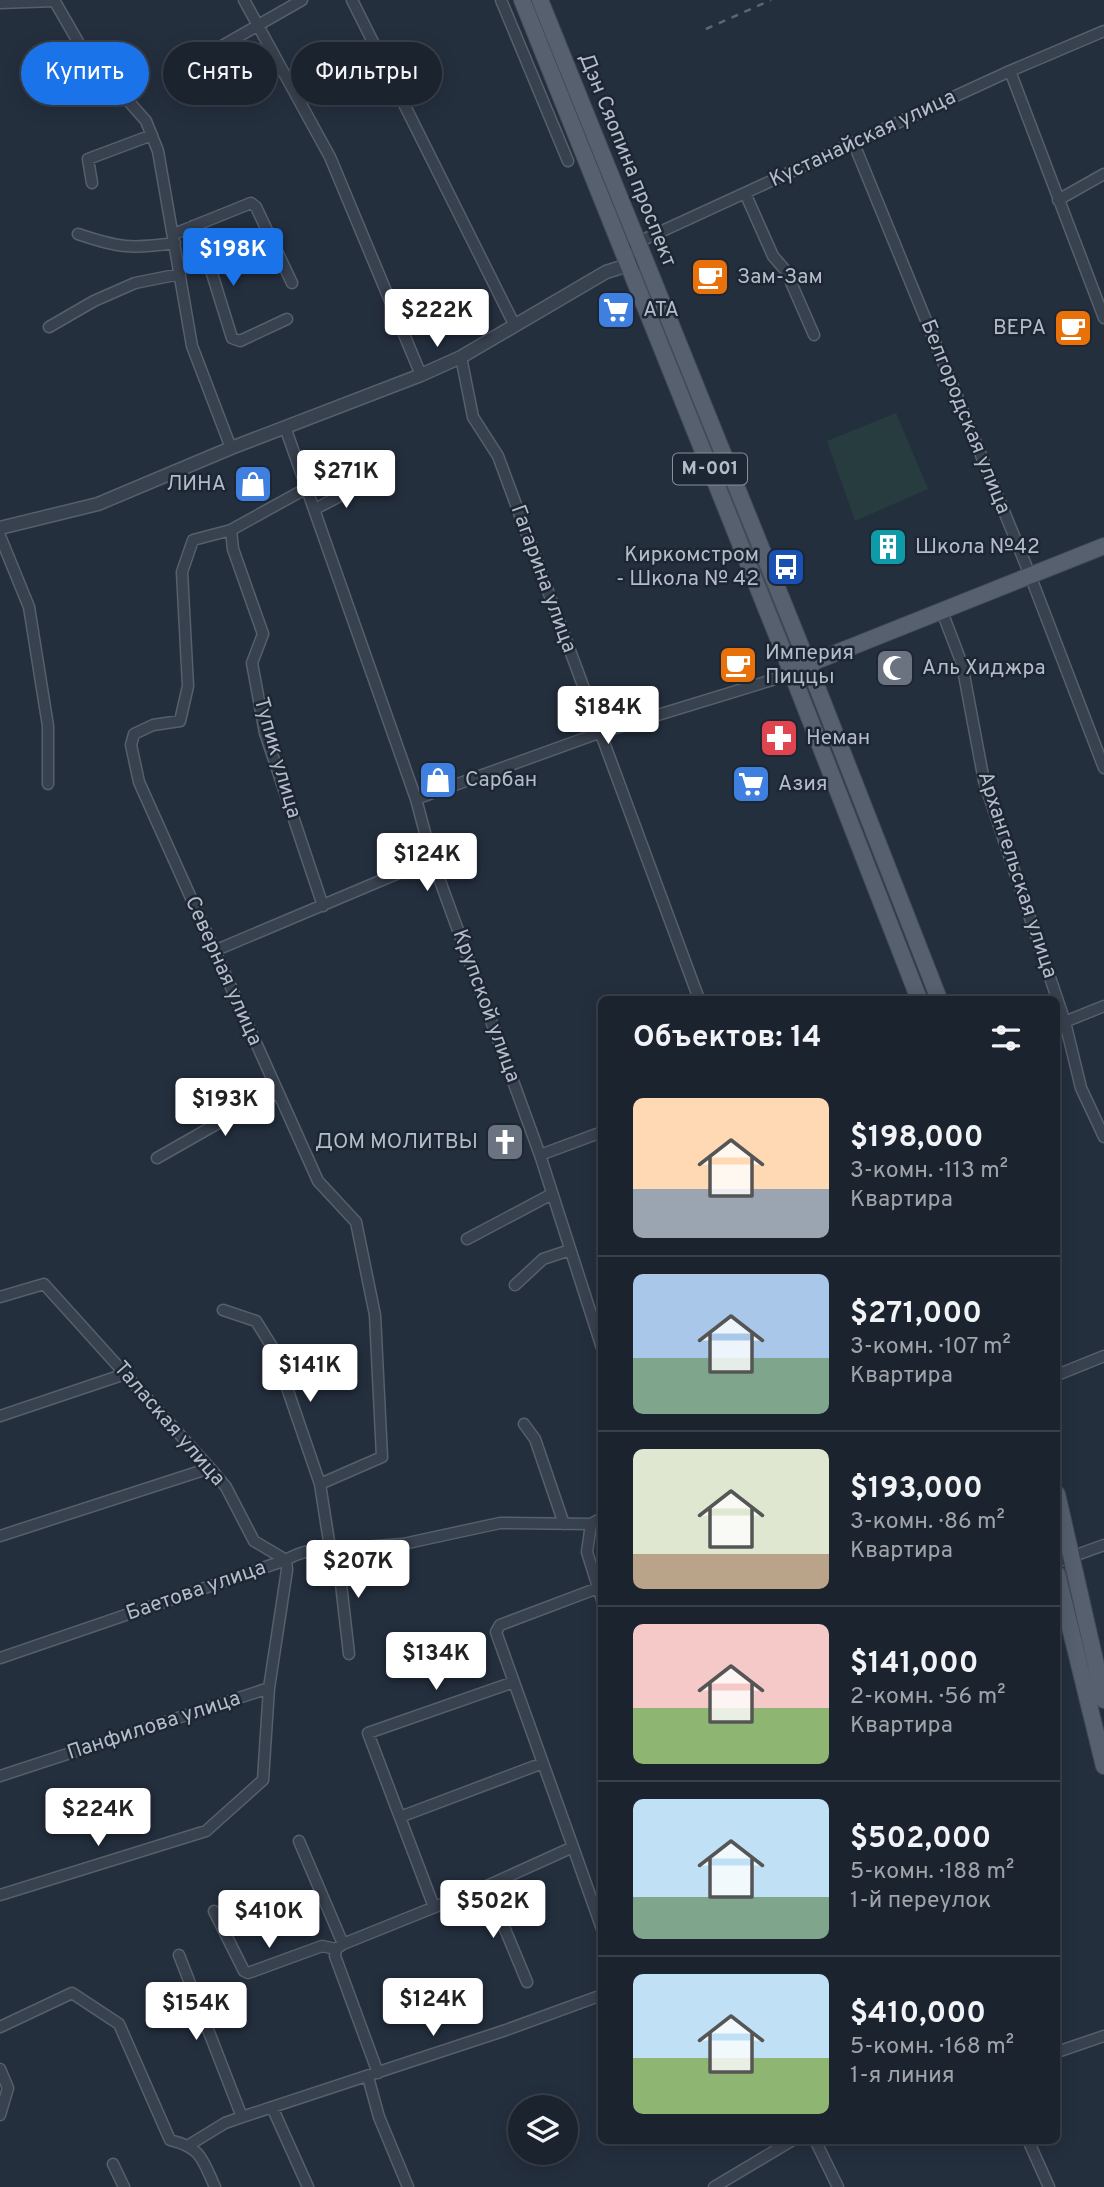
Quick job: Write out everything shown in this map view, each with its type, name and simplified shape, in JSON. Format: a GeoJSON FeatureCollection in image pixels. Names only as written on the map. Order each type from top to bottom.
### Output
{"type":"FeatureCollection","features":[{"type":"Feature","properties":{"kind":"main road","name":"Дэн Сяопина проспект"},"geometry":{"type":"LineString","coordinates":[[522,0],[808,663],[938,996]]}},
{"type":"Feature","properties":{"kind":"main road","name":"Дэн Сяопина проспект"},"geometry":{"type":"LineString","coordinates":[[540,0],[629,246]]}},
{"type":"Feature","properties":{"kind":"main road","name":"Дэн Сяопина проспект"},"geometry":{"type":"LineString","coordinates":[[636,263],[918,996]]}},
{"type":"Feature","properties":{"kind":"main road"},"geometry":{"type":"LineString","coordinates":[[792,672],[941,609],[1104,546]]}},
{"type":"Feature","properties":{"kind":"main road"},"geometry":{"type":"LineString","coordinates":[[1060,1526],[1063,1559],[1100,1664],[1104,1700]]}},
{"type":"Feature","properties":{"kind":"main road"},"geometry":{"type":"LineString","coordinates":[[1060,1586],[1104,1766]]}},
{"type":"Feature","properties":{"kind":"street"},"geometry":{"type":"LineString","coordinates":[[0,3],[54,0],[81,47],[146,121],[158,151],[192,346],[231,448]]}},
{"type":"Feature","properties":{"kind":"street"},"geometry":{"type":"LineString","coordinates":[[244,0],[330,157],[421,375]]}},
{"type":"Feature","properties":{"kind":"street"},"geometry":{"type":"LineString","coordinates":[[228,42],[302,0]]}},
{"type":"Feature","properties":{"kind":"street"},"geometry":{"type":"LineString","coordinates":[[352,0],[515,326]]}},
{"type":"Feature","properties":{"kind":"street"},"geometry":{"type":"LineString","coordinates":[[501,0],[568,162]]}},
{"type":"Feature","properties":{"kind":"street","name":"Кустанайская улица"},"geometry":{"type":"LineString","coordinates":[[629,246],[1010,71],[1104,31]]}},
{"type":"Feature","properties":{"kind":"street"},"geometry":{"type":"LineString","coordinates":[[1010,71],[1104,318]]}},
{"type":"Feature","properties":{"kind":"street"},"geometry":{"type":"LineString","coordinates":[[92,183],[88,159],[152,135]]}},
{"type":"Feature","properties":{"kind":"street","name":"Белгородская улица"},"geometry":{"type":"LineString","coordinates":[[854,144],[1030,575],[1104,768]]}},
{"type":"Feature","properties":{"kind":"street"},"geometry":{"type":"LineString","coordinates":[[1058,200],[1104,174]]}},
{"type":"Feature","properties":{"kind":"street"},"geometry":{"type":"LineString","coordinates":[[745,193],[773,256],[786,271],[814,335]]}},
{"type":"Feature","properties":{"kind":"street"},"geometry":{"type":"LineString","coordinates":[[78,234],[113,246],[132,248],[174,238],[193,226],[251,202],[256,207],[292,283]]}},
{"type":"Feature","properties":{"kind":"street"},"geometry":{"type":"LineString","coordinates":[[193,226],[204,242],[232,338],[240,341],[287,319]]}},
{"type":"Feature","properties":{"kind":"street"},"geometry":{"type":"LineString","coordinates":[[0,528],[98,504],[231,448],[421,375],[461,357],[606,272],[636,263]]}},
{"type":"Feature","properties":{"kind":"street"},"geometry":{"type":"LineString","coordinates":[[49,327],[94,300],[135,283],[180,274]]}},
{"type":"Feature","properties":{"kind":"street","name":"Гагарина улица"},"geometry":{"type":"LineString","coordinates":[[461,357],[473,417],[498,456],[698,996]]}},
{"type":"Feature","properties":{"kind":"street","name":"Крупской улица"},"geometry":{"type":"LineString","coordinates":[[285,427],[416,799],[432,859],[540,1156],[598,1336]]}},
{"type":"Feature","properties":{"kind":"street"},"geometry":{"type":"LineString","coordinates":[[315,509],[363,484]]}},
{"type":"Feature","properties":{"kind":"street"},"geometry":{"type":"LineString","coordinates":[[231,530],[307,488]]}},
{"type":"Feature","properties":{"kind":"street","name":"Северная улица"},"geometry":{"type":"LineString","coordinates":[[231,530],[193,540],[182,572],[188,687],[180,721],[153,725],[134,734],[131,745],[139,782],[318,1181],[356,1222],[375,1315],[383,1457],[320,1483]]}},
{"type":"Feature","properties":{"kind":"street","name":"Тупик улица"},"geometry":{"type":"LineString","coordinates":[[231,530],[233,549],[263,634],[252,663],[265,733],[323,906]]}},
{"type":"Feature","properties":{"kind":"street"},"geometry":{"type":"LineString","coordinates":[[0,536],[29,607],[48,726],[48,784]]}},
{"type":"Feature","properties":{"kind":"street","name":"Архангельская улица"},"geometry":{"type":"LineString","coordinates":[[941,609],[962,664],[984,781],[1052,996]]}},
{"type":"Feature","properties":{"kind":"street"},"geometry":{"type":"LineString","coordinates":[[416,799],[599,733],[792,672]]}},
{"type":"Feature","properties":{"kind":"street"},"geometry":{"type":"LineString","coordinates":[[214,951],[432,859]]}},
{"type":"Feature","properties":{"kind":"street"},"geometry":{"type":"LineString","coordinates":[[1061,1023],[1104,1006]]}},
{"type":"Feature","properties":{"kind":"street","name":"Архангельская улица"},"geometry":{"type":"LineString","coordinates":[[1061,1023],[1081,1088],[1104,1137]]}},
{"type":"Feature","properties":{"kind":"street"},"geometry":{"type":"LineString","coordinates":[[158,1158],[236,1113],[278,1093]]}},
{"type":"Feature","properties":{"kind":"street"},"geometry":{"type":"LineString","coordinates":[[540,1156],[598,1134]]}},
{"type":"Feature","properties":{"kind":"street"},"geometry":{"type":"LineString","coordinates":[[467,1239],[552,1194]]}},
{"type":"Feature","properties":{"kind":"street"},"geometry":{"type":"LineString","coordinates":[[515,1286],[543,1259],[570,1250]]}},
{"type":"Feature","properties":{"kind":"street","name":"Талаская улица"},"geometry":{"type":"LineString","coordinates":[[0,1297],[44,1284],[226,1487],[254,1541],[286,1560]]}},
{"type":"Feature","properties":{"kind":"street"},"geometry":{"type":"LineString","coordinates":[[223,1310],[256,1321],[274,1350],[320,1483],[334,1548],[349,1654]]}},
{"type":"Feature","properties":{"kind":"street"},"geometry":{"type":"LineString","coordinates":[[1060,1374],[1104,1356]]}},
{"type":"Feature","properties":{"kind":"street"},"geometry":{"type":"LineString","coordinates":[[0,1416],[125,1374]]}},
{"type":"Feature","properties":{"kind":"street"},"geometry":{"type":"LineString","coordinates":[[524,1424],[536,1439],[564,1524]]}},
{"type":"Feature","properties":{"kind":"street"},"geometry":{"type":"LineString","coordinates":[[0,1536],[210,1468]]}},
{"type":"Feature","properties":{"kind":"street","name":"Баетова улица"},"geometry":{"type":"LineString","coordinates":[[0,1658],[286,1560],[295,1554],[334,1548],[403,1544],[500,1523],[591,1524],[598,1520]]}},
{"type":"Feature","properties":{"kind":"street"},"geometry":{"type":"LineString","coordinates":[[591,1524],[587,1552],[598,1588],[500,1625],[496,1632],[598,1918]]}},
{"type":"Feature","properties":{"kind":"street"},"geometry":{"type":"LineString","coordinates":[[1063,1559],[1104,1545]]}},
{"type":"Feature","properties":{"kind":"street"},"geometry":{"type":"LineString","coordinates":[[0,1895],[206,1831],[263,1780],[269,1688],[288,1570],[286,1560]]}},
{"type":"Feature","properties":{"kind":"street"},"geometry":{"type":"LineString","coordinates":[[434,1907],[368,1733],[514,1682]]}},
{"type":"Feature","properties":{"kind":"street","name":"Панфилова улица"},"geometry":{"type":"LineString","coordinates":[[0,1776],[269,1688]]}},
{"type":"Feature","properties":{"kind":"street"},"geometry":{"type":"LineString","coordinates":[[400,1817],[543,1763]]}},
{"type":"Feature","properties":{"kind":"street"},"geometry":{"type":"LineString","coordinates":[[299,1841],[339,1946],[335,1956],[373,2075],[379,2117],[408,2187]]}},
{"type":"Feature","properties":{"kind":"street"},"geometry":{"type":"LineString","coordinates":[[214,1911],[244,1971],[248,1973],[322,1946],[339,1946],[487,1886],[573,1846]]}},
{"type":"Feature","properties":{"kind":"street"},"geometry":{"type":"LineString","coordinates":[[487,1886],[527,1982]]}},
{"type":"Feature","properties":{"kind":"street"},"geometry":{"type":"LineString","coordinates":[[179,1955],[242,2117]]}},
{"type":"Feature","properties":{"kind":"street"},"geometry":{"type":"LineString","coordinates":[[0,2027],[72,1993],[120,2024],[170,2140],[189,2145],[201,2156],[215,2187]]}},
{"type":"Feature","properties":{"kind":"street"},"geometry":{"type":"LineString","coordinates":[[189,2145],[225,2123],[506,2031],[598,1996]]}},
{"type":"Feature","properties":{"kind":"street"},"geometry":{"type":"LineString","coordinates":[[1060,2051],[1104,2036]]}},
{"type":"Feature","properties":{"kind":"street"},"geometry":{"type":"LineString","coordinates":[[0,2069],[8,2088],[0,2115]]}},
{"type":"Feature","properties":{"kind":"street"},"geometry":{"type":"LineString","coordinates":[[272,2107],[308,2187]]}},
{"type":"Feature","properties":{"kind":"street"},"geometry":{"type":"LineString","coordinates":[[714,2187],[786,2144]]}},
{"type":"Feature","properties":{"kind":"street"},"geometry":{"type":"LineString","coordinates":[[818,2144],[838,2187]]}},
{"type":"Feature","properties":{"kind":"street"},"geometry":{"type":"LineString","coordinates":[[1030,2144],[1049,2187]]}},
{"type":"Feature","properties":{"kind":"street"},"geometry":{"type":"LineString","coordinates":[[113,2164],[124,2187]]}},
{"type":"Feature","properties":{"kind":"green space"},"geometry":{"type":"Polygon","coordinates":[[[896,413],[928,489],[855,521],[827,441],[896,413]]]}},
{"type":"Feature","properties":{"kind":"railway"},"geometry":{"type":"LineString","coordinates":[[706,29],[771,0]]}},
{"type":"Feature","properties":{"kind":"place","name":"Зам-Зам"},"geometry":{"type":"Point","coordinates":[710,277]}},
{"type":"Feature","properties":{"kind":"place","name":"АТА"},"geometry":{"type":"Point","coordinates":[616,310]}},
{"type":"Feature","properties":{"kind":"place","name":"ВЕРА"},"geometry":{"type":"Point","coordinates":[1073,328]}},
{"type":"Feature","properties":{"kind":"place","name":"ЛИНА"},"geometry":{"type":"Point","coordinates":[253,484]}},
{"type":"Feature","properties":{"kind":"place","name":"Школа №42"},"geometry":{"type":"Point","coordinates":[888,547]}},
{"type":"Feature","properties":{"kind":"place","name":"Киркомстром - Школа № 42"},"geometry":{"type":"Point","coordinates":[786,567]}},
{"type":"Feature","properties":{"kind":"place","name":"Империя Пиццы"},"geometry":{"type":"Point","coordinates":[738,665]}},
{"type":"Feature","properties":{"kind":"place","name":"Аль Хиджра"},"geometry":{"type":"Point","coordinates":[895,668]}},
{"type":"Feature","properties":{"kind":"place","name":"Неман"},"geometry":{"type":"Point","coordinates":[779,738]}},
{"type":"Feature","properties":{"kind":"place","name":"Сарбан"},"geometry":{"type":"Point","coordinates":[438,780]}},
{"type":"Feature","properties":{"kind":"place","name":"Азия"},"geometry":{"type":"Point","coordinates":[751,784]}},
{"type":"Feature","properties":{"kind":"place","name":"ДОМ МОЛИТВЫ"},"geometry":{"type":"Point","coordinates":[505,1142]}}]}
